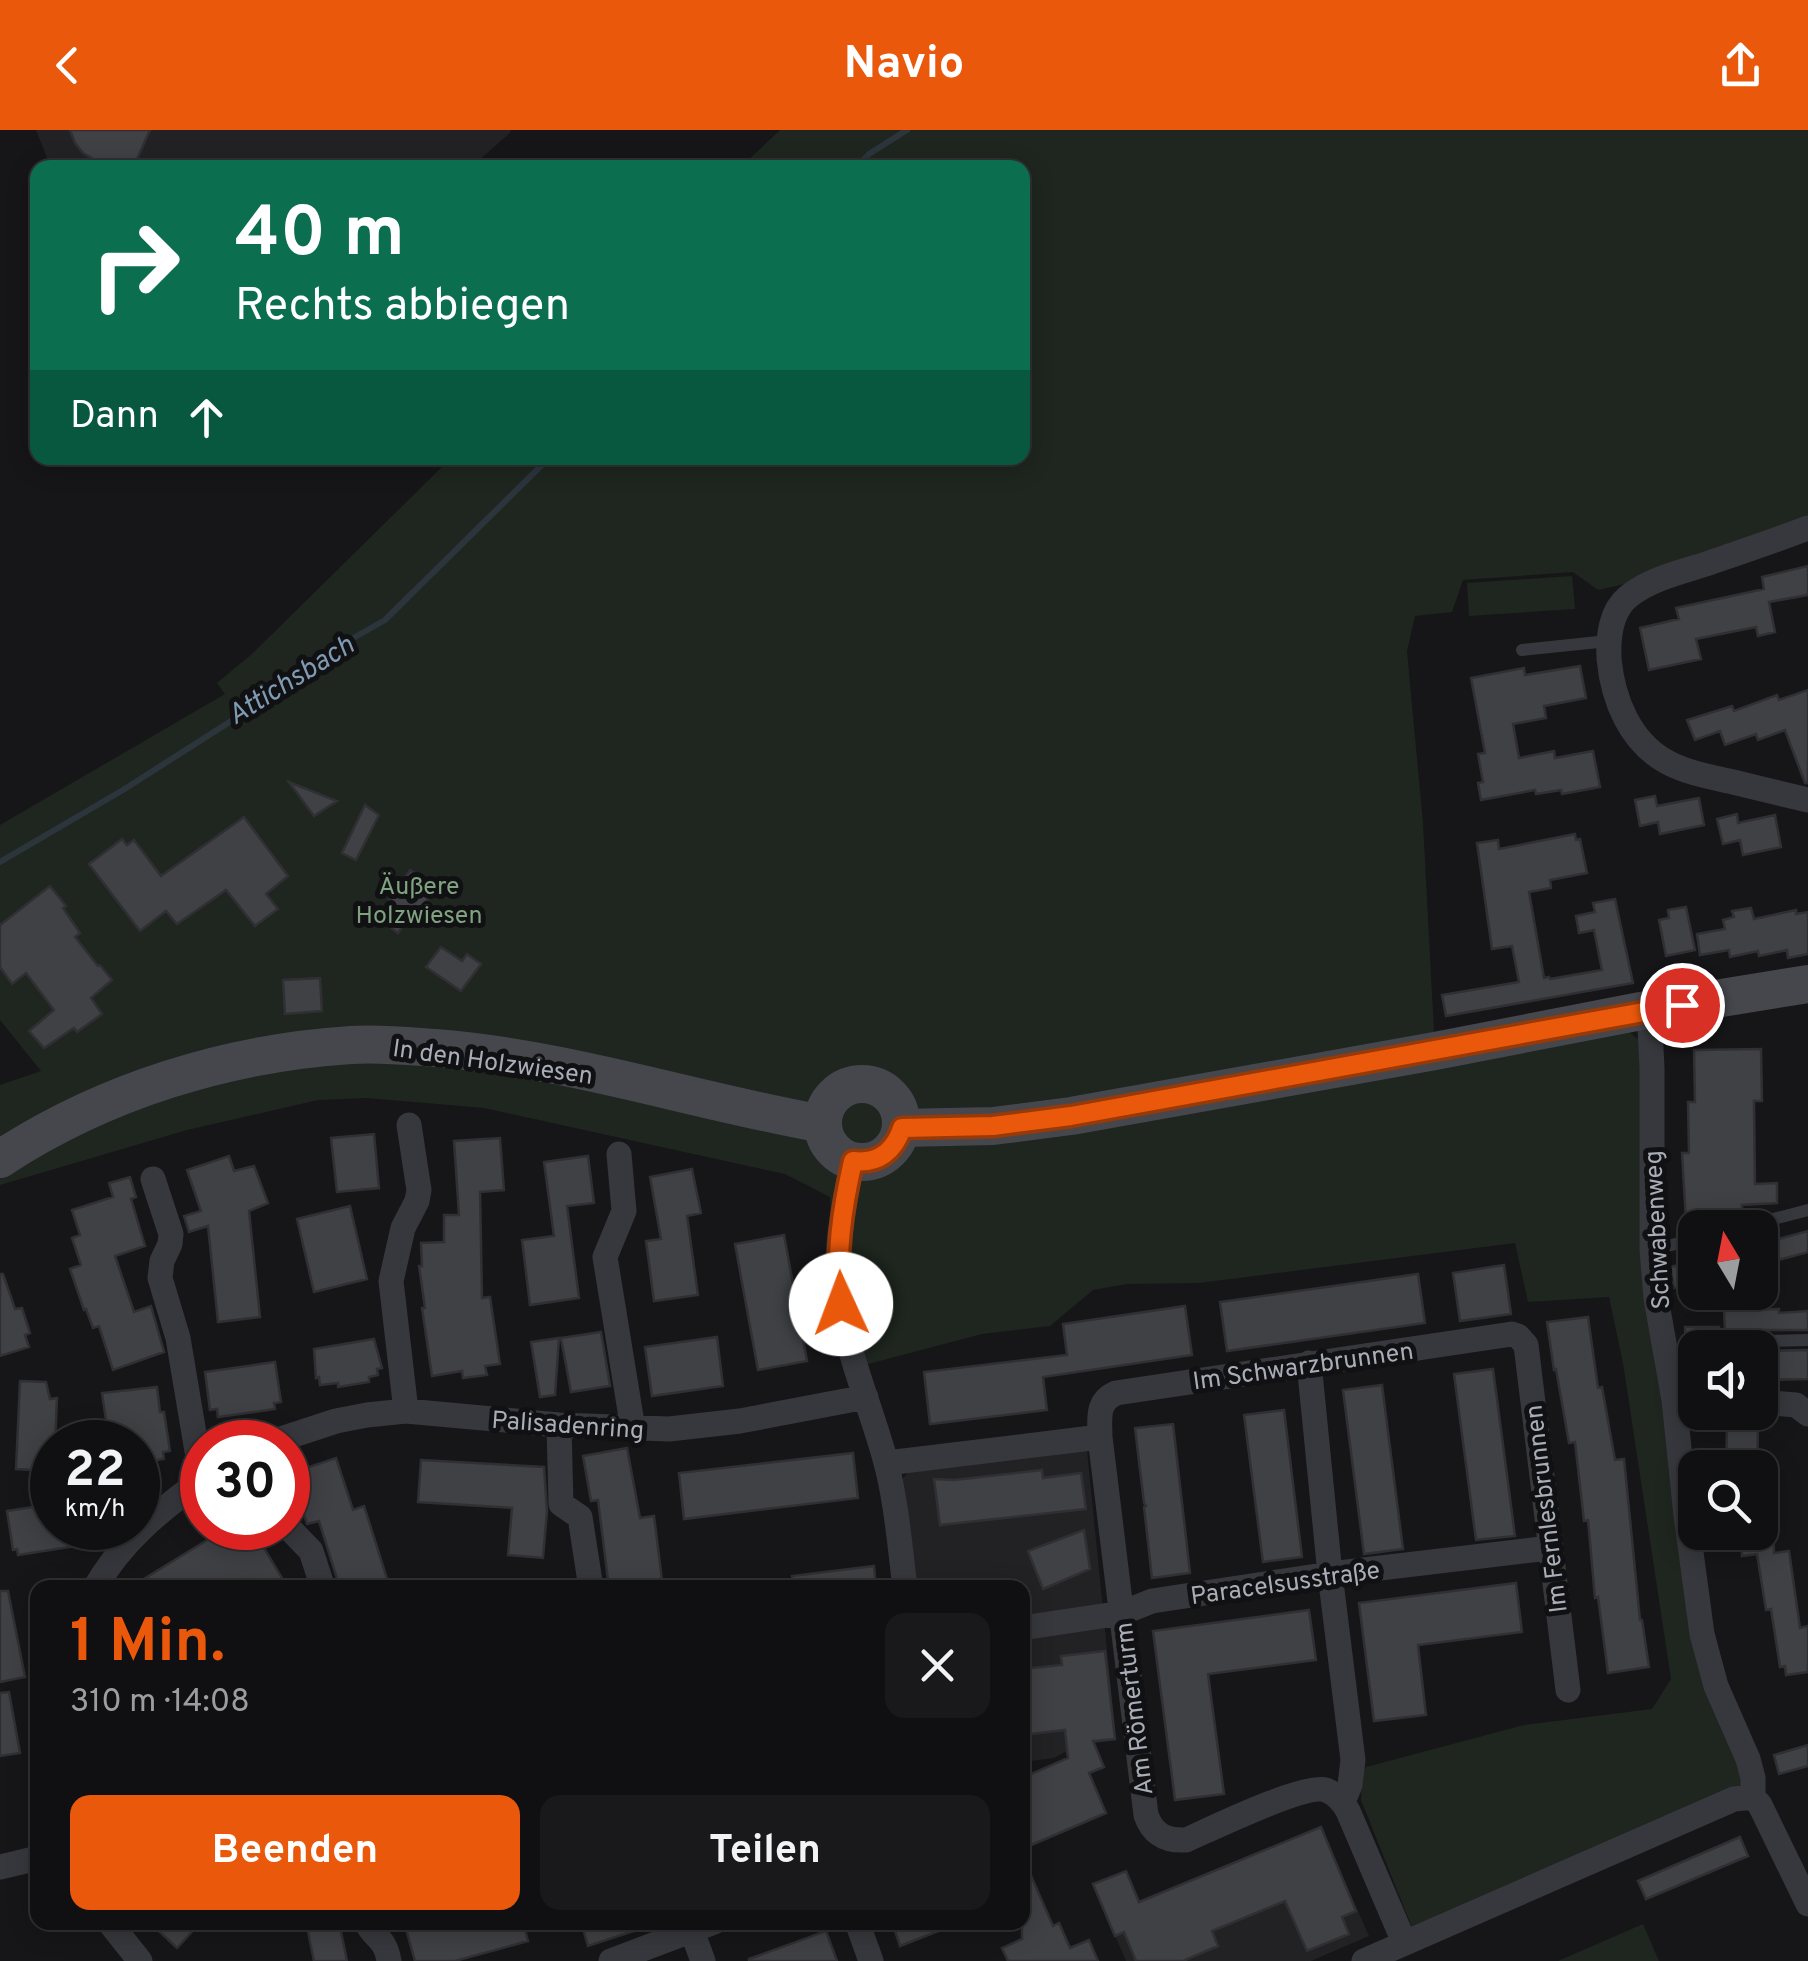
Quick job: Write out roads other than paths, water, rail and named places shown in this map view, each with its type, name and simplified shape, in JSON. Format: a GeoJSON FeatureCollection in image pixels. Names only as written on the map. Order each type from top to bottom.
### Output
{"type":"FeatureCollection","features":[{"type":"Feature","properties":{"kind":"street"},"geometry":{"type":"LineString","coordinates":[[1808,528],[1642,588],[1618,608],[1608,641],[1621,710],[1635,735],[1652,752],[1697,773],[1808,800]]}},
{"type":"Feature","properties":{"kind":"street"},"geometry":{"type":"LineString","coordinates":[[902,1128],[993,1126],[1071,1116],[1808,984]]}},
{"type":"Feature","properties":{"kind":"street","name":"Schwabenweg"},"geometry":{"type":"LineString","coordinates":[[1649,1010],[1652,1250],[1656,1298],[1678,1377]]}},
{"type":"Feature","properties":{"kind":"street","name":"In den Holzwiesen"},"geometry":{"type":"LineString","coordinates":[[0,1159],[96,1107],[154,1083],[236,1061],[355,1044],[438,1048],[529,1061],[823,1124]]}},
{"type":"Feature","properties":{"kind":"street"},"geometry":{"type":"LineString","coordinates":[[869,1084],[894,1099],[902,1128],[890,1151],[880,1158],[853,1161],[832,1149],[825,1137],[823,1117],[832,1097],[848,1086],[869,1084]]}},
{"type":"Feature","properties":{"kind":"street"},"geometry":{"type":"LineString","coordinates":[[406,1411],[391,1281],[403,1228],[419,1190],[410,1125]]}},
{"type":"Feature","properties":{"kind":"street"},"geometry":{"type":"LineString","coordinates":[[619,1154],[624,1211],[605,1257],[632,1429]]}},
{"type":"Feature","properties":{"kind":"street"},"geometry":{"type":"LineString","coordinates":[[853,1161],[845,1198],[838,1274],[841,1304],[887,1464],[903,1580]]}},
{"type":"Feature","properties":{"kind":"street"},"geometry":{"type":"LineString","coordinates":[[152,1179],[170,1226],[170,1244],[160,1278],[178,1338],[192,1420]]}},
{"type":"Feature","properties":{"kind":"street","name":"Im Schwarzbrunnen"},"geometry":{"type":"LineString","coordinates":[[1100,1408],[1106,1398],[1116,1393],[1512,1334]]}},
{"type":"Feature","properties":{"kind":"street","name":"Im Fernlesbrunnen"},"geometry":{"type":"LineString","coordinates":[[1512,1334],[1526,1344],[1568,1690]]}},
{"type":"Feature","properties":{"kind":"street"},"geometry":{"type":"LineString","coordinates":[[1309,1363],[1353,1760],[1343,1802],[1404,1942]]}},
{"type":"Feature","properties":{"kind":"street","name":"Palisadenring"},"geometry":{"type":"LineString","coordinates":[[310,1430],[367,1415],[406,1411],[559,1426],[669,1429],[740,1421],[866,1396]]}},
{"type":"Feature","properties":{"kind":"street"},"geometry":{"type":"LineString","coordinates":[[1778,1404],[1796,1405],[1808,1414]]}},
{"type":"Feature","properties":{"kind":"street","name":"Am Römerturm"},"geometry":{"type":"LineString","coordinates":[[1100,1408],[1100,1436],[1150,1825],[1164,1838],[1186,1840],[1304,1791],[1325,1790],[1343,1802]]}},
{"type":"Feature","properties":{"kind":"street"},"geometry":{"type":"LineString","coordinates":[[559,1426],[560,1504],[580,1517],[590,1580]]}},
{"type":"Feature","properties":{"kind":"street","name":"Schwabenweg"},"geometry":{"type":"LineString","coordinates":[[1685,1430],[1686,1515],[1702,1634],[1716,1686],[1748,1759],[1753,1797],[1808,1904]]}},
{"type":"Feature","properties":{"kind":"street"},"geometry":{"type":"LineString","coordinates":[[887,1464],[1100,1436]]}},
{"type":"Feature","properties":{"kind":"street"},"geometry":{"type":"LineString","coordinates":[[101,1580],[130,1539],[180,1495]]}},
{"type":"Feature","properties":{"kind":"street","name":"Paracelsusstraße"},"geometry":{"type":"LineString","coordinates":[[1030,1627],[1122,1614],[1152,1601],[1330,1574],[1549,1548]]}},
{"type":"Feature","properties":{"kind":"street"},"geometry":{"type":"LineString","coordinates":[[310,1550],[320,1580]]}},
{"type":"Feature","properties":{"kind":"street"},"geometry":{"type":"LineString","coordinates":[[1364,1961],[1734,1799],[1753,1797]]}},
{"type":"Feature","properties":{"kind":"street"},"geometry":{"type":"LineString","coordinates":[[0,1867],[30,1860]]}},
{"type":"Feature","properties":{"kind":"street"},"geometry":{"type":"LineString","coordinates":[[115,1930],[140,1961]]}},
{"type":"Feature","properties":{"kind":"street"},"geometry":{"type":"LineString","coordinates":[[370,1930],[383,1941],[390,1961]]}},
{"type":"Feature","properties":{"kind":"street"},"geometry":{"type":"LineString","coordinates":[[610,1961],[650,1934],[680,1930]]}},
{"type":"Feature","properties":{"kind":"street"},"geometry":{"type":"LineString","coordinates":[[703,1930],[703,1961]]}},
{"type":"Feature","properties":{"kind":"street"},"geometry":{"type":"LineString","coordinates":[[860,1930],[871,1961]]}},
{"type":"Feature","properties":{"kind":"lane"},"geometry":{"type":"LineString","coordinates":[[1522,650],[1608,641]]}},
{"type":"Feature","properties":{"kind":"lane"},"geometry":{"type":"LineString","coordinates":[[1778,1218],[1808,1210]]}},
{"type":"Feature","properties":{"kind":"lane"},"geometry":{"type":"LineString","coordinates":[[1652,1250],[1678,1243]]}},
{"type":"Feature","properties":{"kind":"lane"},"geometry":{"type":"LineString","coordinates":[[1778,1341],[1808,1340]]}},
{"type":"Feature","properties":{"kind":"waterway","name":"Attichsbach"},"geometry":{"type":"LineString","coordinates":[[863,160],[907,130]]}},
{"type":"Feature","properties":{"kind":"waterway","name":"Attichsbach"},"geometry":{"type":"LineString","coordinates":[[0,862],[123,790],[264,700],[301,668],[385,620],[542,465]]}},
{"type":"Feature","properties":{"kind":"park label","name":"Äußere Holzwiesen"},"geometry":{"type":"Point","coordinates":[419,900]}}]}
